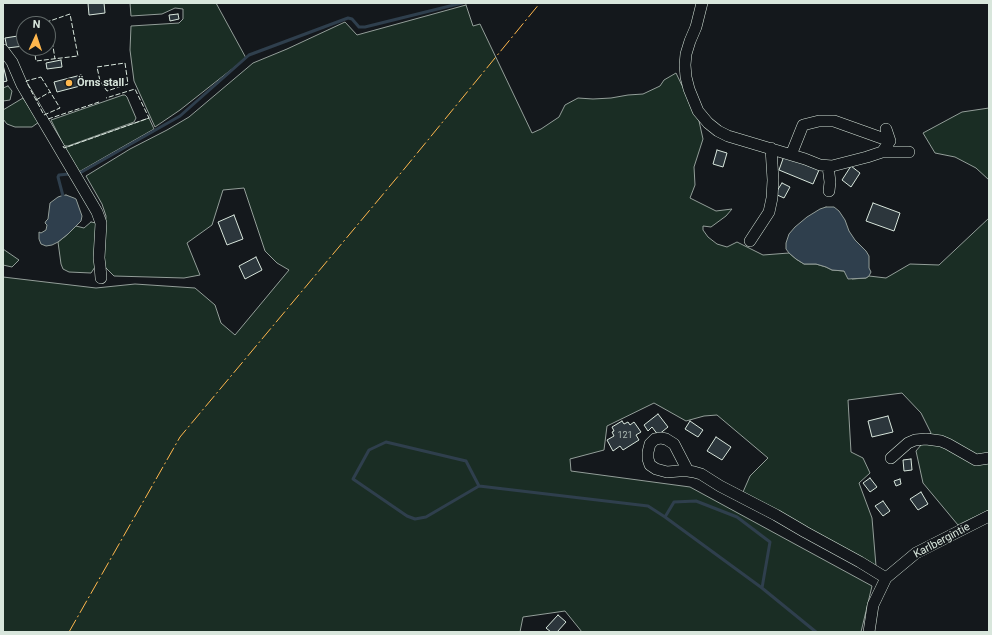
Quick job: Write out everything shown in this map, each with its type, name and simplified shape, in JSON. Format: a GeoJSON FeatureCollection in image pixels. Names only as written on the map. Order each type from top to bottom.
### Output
{"type":"FeatureCollection","features":[{"type":"Feature","properties":{"kind":"street"},"geometry":{"type":"LineString","coordinates":[[702,3],[696,27],[690,41],[686,60],[686,78],[698,111],[708,123],[718,131],[728,136],[771,148],[820,165],[828,166],[847,163],[882,152],[909,152]]}},
{"type":"Feature","properties":{"kind":"street"},"geometry":{"type":"LineString","coordinates":[[3,50],[12,62],[22,85],[101,223],[99,258],[101,278]]}},
{"type":"Feature","properties":{"kind":"street"},"geometry":{"type":"LineString","coordinates":[[791,155],[803,125],[819,121],[834,121],[890,141]]}},
{"type":"Feature","properties":{"kind":"street"},"geometry":{"type":"LineString","coordinates":[[886,129],[890,141]]}},
{"type":"Feature","properties":{"kind":"street"},"geometry":{"type":"LineString","coordinates":[[882,152],[890,141]]}},
{"type":"Feature","properties":{"kind":"street"},"geometry":{"type":"LineString","coordinates":[[750,241],[768,212],[772,198],[773,180],[771,148]]}},
{"type":"Feature","properties":{"kind":"street"},"geometry":{"type":"LineString","coordinates":[[828,166],[830,182],[829,191]]}},
{"type":"Feature","properties":{"kind":"street"},"geometry":{"type":"LineString","coordinates":[[891,458],[908,443],[915,440],[926,439],[948,444],[976,460],[989,458]]}},
{"type":"Feature","properties":{"kind":"street"},"geometry":{"type":"LineString","coordinates":[[688,471],[701,474],[720,486],[860,562],[886,578]]}},
{"type":"Feature","properties":{"kind":"street","name":"Karlbergintie"},"geometry":{"type":"LineString","coordinates":[[868,632],[873,605],[886,578],[916,553],[989,516]]}},
{"type":"Feature","properties":{"kind":"green space"},"geometry":{"type":"Polygon","coordinates":[[[130,3],[216,3],[246,58],[180,110],[155,127],[134,81],[130,50],[131,26],[179,23],[183,19],[183,9],[175,8],[162,14],[131,16],[130,3]]]}},
{"type":"Feature","properties":{"kind":"green space"},"geometry":{"type":"Polygon","coordinates":[[[466,5],[473,26],[480,24],[532,133],[559,117],[565,105],[578,98],[611,98],[643,94],[660,86],[664,80],[676,73],[699,121],[703,139],[694,167],[695,185],[690,198],[716,211],[732,209],[726,216],[711,227],[703,226],[703,230],[708,237],[717,244],[727,247],[737,242],[763,255],[789,253],[804,264],[816,264],[832,270],[844,271],[852,279],[866,278],[869,276],[886,278],[910,264],[939,265],[989,218],[989,510],[958,525],[923,483],[916,451],[931,433],[921,413],[902,393],[848,400],[851,452],[863,458],[870,473],[859,483],[872,518],[876,566],[743,492],[750,476],[768,458],[717,415],[704,416],[686,421],[654,403],[607,426],[604,450],[570,459],[571,471],[690,487],[872,586],[861,632],[582,632],[565,611],[523,617],[520,632],[3,632],[3,277],[96,288],[135,284],[195,288],[215,305],[221,323],[235,335],[289,270],[277,263],[265,251],[244,188],[223,190],[212,225],[187,243],[200,275],[184,278],[114,276],[99,258],[105,235],[106,216],[102,204],[86,176],[130,149],[189,117],[253,63],[345,22],[357,35],[466,5]]]}},
{"type":"Feature","properties":{"kind":"green space"},"geometry":{"type":"Polygon","coordinates":[[[8,86],[12,91],[10,100],[3,101],[3,88],[8,86]]]}},
{"type":"Feature","properties":{"kind":"green space"},"geometry":{"type":"Polygon","coordinates":[[[123,95],[127,97],[136,118],[134,122],[68,146],[63,144],[51,120],[123,95]]]}},
{"type":"Feature","properties":{"kind":"green space"},"geometry":{"type":"Polygon","coordinates":[[[23,98],[39,122],[32,127],[15,127],[7,124],[3,119],[3,110],[23,98]]]}},
{"type":"Feature","properties":{"kind":"green space"},"geometry":{"type":"Polygon","coordinates":[[[989,108],[989,180],[976,168],[955,157],[935,153],[923,133],[962,112],[989,108]]]}},
{"type":"Feature","properties":{"kind":"green space"},"geometry":{"type":"Polygon","coordinates":[[[149,118],[154,129],[77,173],[64,148],[149,118]]]}},
{"type":"Feature","properties":{"kind":"green space"},"geometry":{"type":"Polygon","coordinates":[[[91,222],[96,223],[95,267],[91,273],[69,272],[63,269],[58,242],[76,226],[84,228],[91,222]]]}},
{"type":"Feature","properties":{"kind":"green space"},"geometry":{"type":"Polygon","coordinates":[[[3,249],[19,260],[12,267],[3,265],[3,249]]]}},
{"type":"Feature","properties":{"kind":"water"},"geometry":{"type":"Polygon","coordinates":[[[66,195],[76,199],[82,216],[81,221],[58,242],[46,246],[41,244],[39,232],[41,233],[46,230],[47,225],[45,223],[48,219],[50,203],[58,197],[66,195]]]}},
{"type":"Feature","properties":{"kind":"water"},"geometry":{"type":"Polygon","coordinates":[[[826,207],[834,207],[839,211],[855,240],[869,256],[869,268],[871,272],[866,278],[848,279],[844,271],[832,270],[816,264],[804,264],[796,259],[786,249],[789,234],[795,227],[807,217],[826,207]]]}},
{"type":"Feature","properties":{"kind":"building"},"geometry":{"type":"Polygon","coordinates":[[[88,3],[104,3],[105,13],[89,15],[88,3]]]}},
{"type":"Feature","properties":{"kind":"building"},"geometry":{"type":"Polygon","coordinates":[[[178,14],[179,19],[170,21],[169,15],[178,14]]]}},
{"type":"Feature","properties":{"kind":"building"},"geometry":{"type":"Polygon","coordinates":[[[16,36],[16,47],[7,48],[5,38],[16,36]]]}},
{"type":"Feature","properties":{"kind":"building"},"geometry":{"type":"Polygon","coordinates":[[[61,60],[62,67],[47,69],[46,63],[61,60]]]}},
{"type":"Feature","properties":{"kind":"building"},"geometry":{"type":"Polygon","coordinates":[[[3,65],[7,81],[3,82],[3,65]]]}},
{"type":"Feature","properties":{"kind":"building","name":"Örns stall"},"geometry":{"type":"Polygon","coordinates":[[[81,75],[84,85],[57,92],[54,82],[81,75]]]}},
{"type":"Feature","properties":{"kind":"building"},"geometry":{"type":"Polygon","coordinates":[[[717,150],[727,153],[723,167],[713,164],[717,150]]]}},
{"type":"Feature","properties":{"kind":"building"},"geometry":{"type":"Polygon","coordinates":[[[784,156],[819,170],[813,184],[779,170],[784,156]]]}},
{"type":"Feature","properties":{"kind":"building"},"geometry":{"type":"Polygon","coordinates":[[[851,166],[860,173],[851,187],[842,180],[851,166]]]}},
{"type":"Feature","properties":{"kind":"building"},"geometry":{"type":"Polygon","coordinates":[[[782,183],[790,187],[784,198],[775,194],[782,183]]]}},
{"type":"Feature","properties":{"kind":"building"},"geometry":{"type":"Polygon","coordinates":[[[873,203],[900,213],[894,231],[866,221],[873,203]]]}},
{"type":"Feature","properties":{"kind":"building"},"geometry":{"type":"Polygon","coordinates":[[[234,215],[243,239],[227,245],[218,222],[234,215]]]}},
{"type":"Feature","properties":{"kind":"building"},"geometry":{"type":"Polygon","coordinates":[[[256,257],[262,270],[245,279],[239,266],[256,257]]]}},
{"type":"Feature","properties":{"kind":"building"},"geometry":{"type":"Polygon","coordinates":[[[658,414],[668,427],[658,435],[652,427],[648,431],[644,425],[658,414]]]}},
{"type":"Feature","properties":{"kind":"building"},"geometry":{"type":"Polygon","coordinates":[[[888,416],[893,432],[872,437],[868,421],[888,416]]]}},
{"type":"Feature","properties":{"kind":"building"},"geometry":{"type":"Polygon","coordinates":[[[622,421],[624,424],[628,422],[630,425],[634,422],[641,432],[636,435],[639,440],[623,450],[620,446],[613,451],[607,440],[614,436],[612,427],[622,421]]]}},
{"type":"Feature","properties":{"kind":"building"},"geometry":{"type":"Polygon","coordinates":[[[690,421],[703,430],[698,437],[685,429],[690,421]]]}},
{"type":"Feature","properties":{"kind":"building"},"geometry":{"type":"Polygon","coordinates":[[[716,437],[731,447],[722,460],[707,451],[716,437]]]}},
{"type":"Feature","properties":{"kind":"building"},"geometry":{"type":"Polygon","coordinates":[[[911,459],[912,470],[904,471],[903,460],[911,459]]]}},
{"type":"Feature","properties":{"kind":"building"},"geometry":{"type":"Polygon","coordinates":[[[870,478],[877,487],[870,492],[863,483],[870,478]]]}},
{"type":"Feature","properties":{"kind":"building"},"geometry":{"type":"Polygon","coordinates":[[[900,479],[901,484],[896,486],[894,481],[900,479]]]}},
{"type":"Feature","properties":{"kind":"building"},"geometry":{"type":"Polygon","coordinates":[[[921,492],[928,504],[918,510],[910,499],[921,492]]]}},
{"type":"Feature","properties":{"kind":"building"},"geometry":{"type":"Polygon","coordinates":[[[883,501],[890,511],[883,516],[875,506],[883,501]]]}},
{"type":"Feature","properties":{"kind":"building"},"geometry":{"type":"Polygon","coordinates":[[[558,615],[566,622],[557,632],[551,632],[546,628],[558,615]]]}},
{"type":"Feature","properties":{"kind":"waterway"},"geometry":{"type":"LineString","coordinates":[[78,174],[180,116],[249,55],[348,18],[352,19],[359,27],[365,27],[462,3]]}},
{"type":"Feature","properties":{"kind":"waterway"},"geometry":{"type":"LineString","coordinates":[[63,196],[58,177],[59,175],[69,174]]}},
{"type":"Feature","properties":{"kind":"waterway"},"geometry":{"type":"LineString","coordinates":[[479,486],[466,461],[386,442],[369,450],[353,479],[407,516],[415,519],[426,517],[479,486],[648,506],[762,588],[816,632]]}},
{"type":"Feature","properties":{"kind":"waterway"},"geometry":{"type":"LineString","coordinates":[[665,517],[674,502],[696,501],[737,517],[770,542],[762,588]]}},
{"type":"Feature","properties":{"kind":"fence"},"geometry":{"type":"LineString","coordinates":[[35,56],[36,61],[78,56],[70,14],[56,19]]}},
{"type":"Feature","properties":{"kind":"fence"},"geometry":{"type":"LineString","coordinates":[[125,63],[128,84],[107,91],[100,81],[97,67],[125,63]]}},
{"type":"Feature","properties":{"kind":"fence"},"geometry":{"type":"LineString","coordinates":[[41,77],[60,108],[44,115],[26,81],[41,77]]}},
{"type":"Feature","properties":{"kind":"fence"},"geometry":{"type":"LineString","coordinates":[[63,146],[64,148],[149,118],[135,89],[106,98]]}},
{"type":"Feature","properties":{"kind":"fence"},"geometry":{"type":"LineString","coordinates":[[36,100],[50,92]]}},
{"type":"Feature","properties":{"kind":"fence"},"geometry":{"type":"LineString","coordinates":[[48,119],[99,102]]}},
{"type":"Feature","properties":{"kind":"power"},"geometry":{"type":"LineString","coordinates":[[69,632],[180,437],[405,168],[540,3]]}},
{"type":"Feature","properties":{"kind":"place","name":"Örns stall"},"geometry":{"type":"Point","coordinates":[69,83]}}]}
